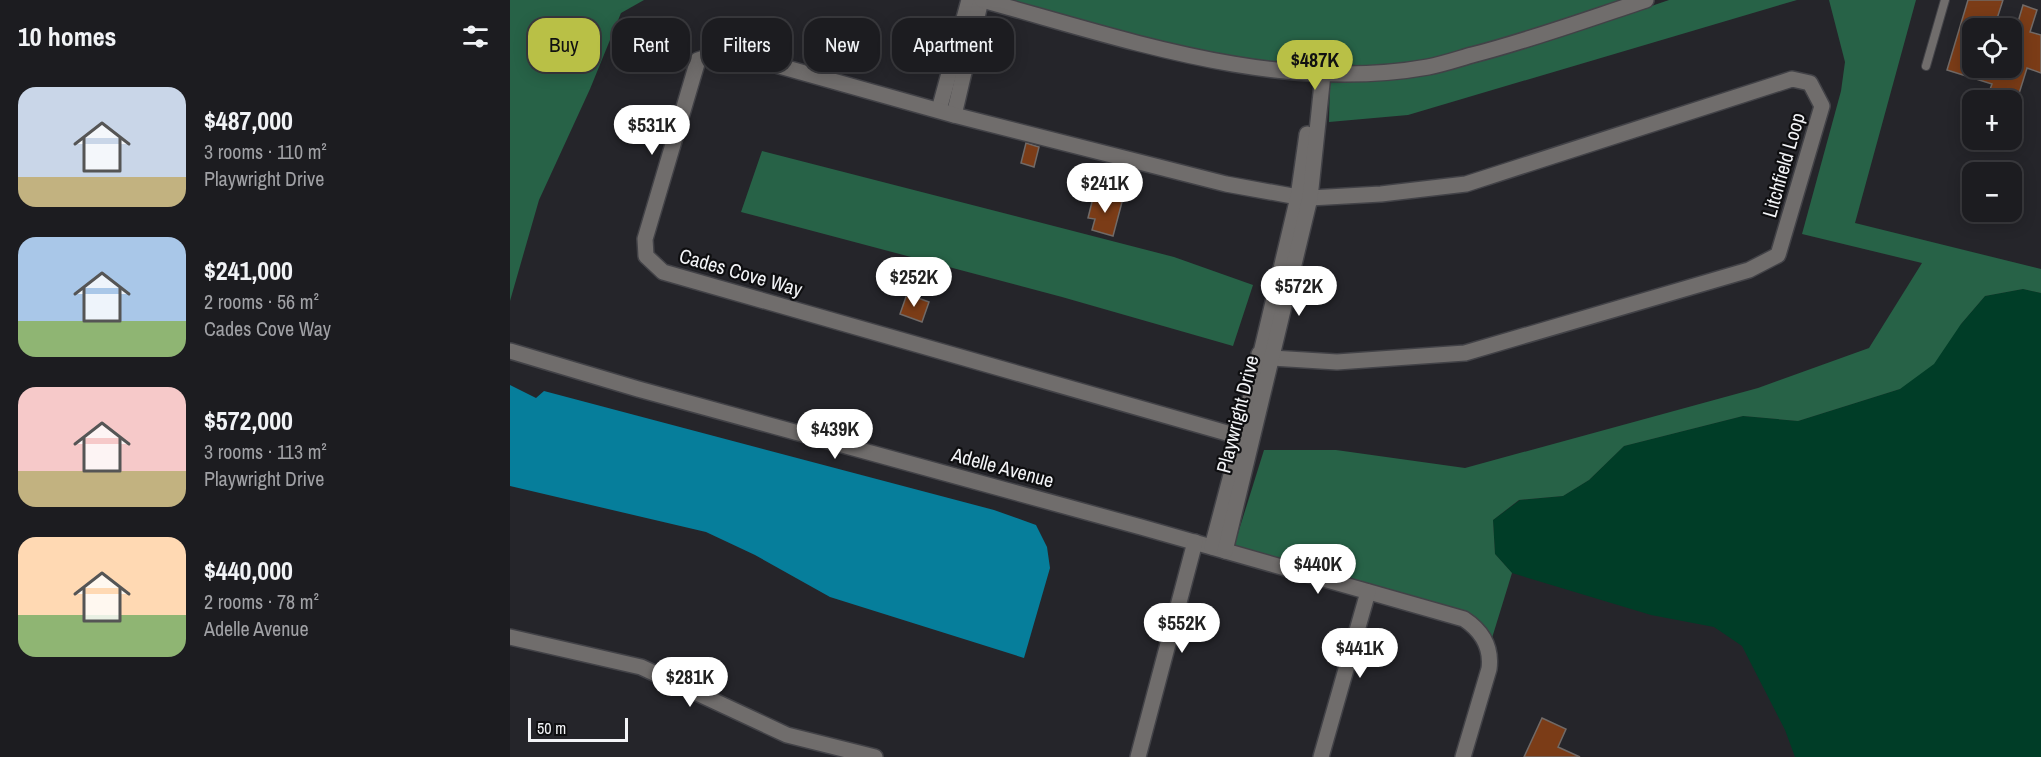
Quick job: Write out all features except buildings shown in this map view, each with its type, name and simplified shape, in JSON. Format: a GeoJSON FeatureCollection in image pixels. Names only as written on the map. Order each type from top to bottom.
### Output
{"type":"FeatureCollection","features":[{"type":"Feature","properties":{"kind":"street"},"geometry":{"type":"LineString","coordinates":[[947,112],[969,0]]}},
{"type":"Feature","properties":{"kind":"street"},"geometry":{"type":"LineString","coordinates":[[947,112],[981,0],[1212,62],[1319,74],[1366,74],[1429,66],[1512,45],[1646,0]]}},
{"type":"Feature","properties":{"kind":"street","name":"Cades Cove Way"},"geometry":{"type":"LineString","coordinates":[[1241,437],[663,272],[646,256],[645,240],[698,60],[726,51],[947,112],[1226,184],[1304,197]]}},
{"type":"Feature","properties":{"kind":"street","name":"Playwright Drive"},"geometry":{"type":"LineString","coordinates":[[1218,549],[1304,197],[1319,74]]}},
{"type":"Feature","properties":{"kind":"street","name":"Litchfield Loop"},"geometry":{"type":"LineString","coordinates":[[1266,356],[1337,362],[1465,353],[1749,270],[1778,255],[1822,106],[1810,83],[1792,79],[1466,184],[1381,194],[1304,197]]}},
{"type":"Feature","properties":{"kind":"street","name":"Adelle Avenue"},"geometry":{"type":"LineString","coordinates":[[510,351],[638,389],[1464,619],[1488,645],[1490,658],[1489,669],[1464,757]]}},
{"type":"Feature","properties":{"kind":"street","name":"Playwright Drive"},"geometry":{"type":"LineString","coordinates":[[1218,549],[1241,437],[1266,356]]}},
{"type":"Feature","properties":{"kind":"street"},"geometry":{"type":"LineString","coordinates":[[1138,757],[1194,542]]}},
{"type":"Feature","properties":{"kind":"street"},"geometry":{"type":"LineString","coordinates":[[1321,757],[1368,592]]}},
{"type":"Feature","properties":{"kind":"street"},"geometry":{"type":"LineString","coordinates":[[510,637],[641,668],[787,735],[875,757]]}},
{"type":"Feature","properties":{"kind":"lane"},"geometry":{"type":"LineString","coordinates":[[1926,66],[1945,0]]}},
{"type":"Feature","properties":{"kind":"green space"},"geometry":{"type":"Polygon","coordinates":[[[510,0],[644,0],[621,13],[619,18],[612,18],[612,35],[600,64],[600,18],[528,18],[528,72],[597,72],[539,200],[510,301],[510,0]]]}},
{"type":"Feature","properties":{"kind":"green space"},"geometry":{"type":"Polygon","coordinates":[[[1008,0],[1623,0],[1452,54],[1374,66],[1321,67],[1268,63],[1215,54],[1008,0]]]}},
{"type":"Feature","properties":{"kind":"green space"},"geometry":{"type":"Polygon","coordinates":[[[1669,0],[1797,0],[1408,115],[1329,122],[1330,81],[1406,77],[1461,66],[1551,40],[1669,0]]]}},
{"type":"Feature","properties":{"kind":"green space"},"geometry":{"type":"Polygon","coordinates":[[[1829,0],[1916,0],[1855,223],[2041,269],[2041,293],[2023,289],[1985,296],[1961,324],[1934,364],[1900,389],[1798,421],[1743,416],[1624,446],[1589,480],[1563,496],[1519,500],[1493,520],[1495,554],[1512,573],[1492,638],[1483,624],[1234,546],[1264,450],[1336,450],[1465,468],[1758,388],[1869,348],[1922,263],[1802,234],[1841,91],[1845,62],[1829,0]]]}},
{"type":"Feature","properties":{"kind":"green space"},"geometry":{"type":"Polygon","coordinates":[[[762,151],[1174,257],[1253,285],[1233,346],[1062,297],[741,212],[762,151]]]}},
{"type":"Feature","properties":{"kind":"green space"},"geometry":{"type":"Polygon","coordinates":[[[2023,289],[2041,293],[2041,757],[1795,757],[1785,730],[1742,646],[1714,627],[1651,615],[1512,573],[1495,554],[1493,520],[1520,500],[1563,496],[1589,480],[1624,446],[1743,416],[1798,421],[1900,389],[1985,296],[2023,289]]]}},
{"type":"Feature","properties":{"kind":"water"},"geometry":{"type":"Polygon","coordinates":[[[510,385],[536,398],[544,391],[994,510],[1036,525],[1047,547],[1050,568],[1024,658],[830,597],[755,555],[706,532],[510,486],[510,385]]]}}]}
